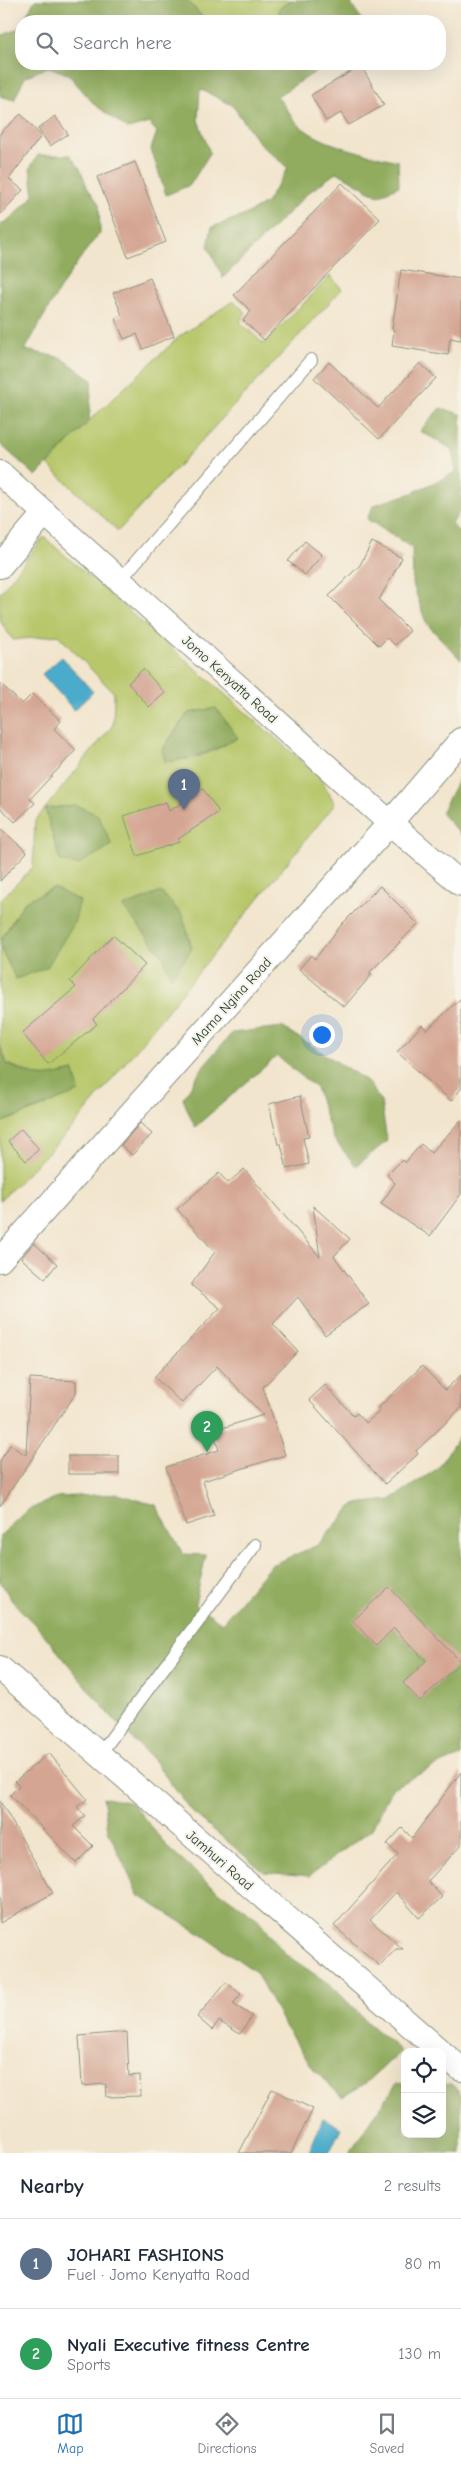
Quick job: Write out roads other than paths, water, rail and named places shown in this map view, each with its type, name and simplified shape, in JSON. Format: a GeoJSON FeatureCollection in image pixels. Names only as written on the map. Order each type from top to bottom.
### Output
{"type":"FeatureCollection","features":[{"type":"Feature","properties":{"kind":"street","name":"Jomo Kenyatta Road"},"geometry":{"type":"LineString","coordinates":[[0,472],[390,823],[461,884]]}},
{"type":"Feature","properties":{"kind":"street"},"geometry":{"type":"LineString","coordinates":[[0,566],[45,513]]}},
{"type":"Feature","properties":{"kind":"street","name":"Mama Ngina Road"},"geometry":{"type":"LineString","coordinates":[[0,1260],[390,823],[461,740]]}},
{"type":"Feature","properties":{"kind":"street","name":"Jamhuri Road"},"geometry":{"type":"LineString","coordinates":[[0,1668],[437,2048]]}},
{"type":"Feature","properties":{"kind":"street","name":"Jamhuri Road"},"geometry":{"type":"LineString","coordinates":[[446,2056],[461,2069]]}},
{"type":"Feature","properties":{"kind":"lane"},"geometry":{"type":"LineString","coordinates":[[120,580],[311,360]]}},
{"type":"Feature","properties":{"kind":"lane"},"geometry":{"type":"LineString","coordinates":[[100,1755],[255,1544]]}},
{"type":"Feature","properties":{"kind":"water"},"geometry":{"type":"Polygon","coordinates":[[[62,657],[93,692],[74,710],[42,674],[62,657]]]}},
{"type":"Feature","properties":{"kind":"water"},"geometry":{"type":"Polygon","coordinates":[[[323,2118],[341,2128],[329,2153],[311,2153],[309,2152],[323,2118]]]}},
{"type":"Feature","properties":{"kind":"place","name":"JOHARI FASHIONS"},"geometry":{"type":"Point","coordinates":[184,810]}},
{"type":"Feature","properties":{"kind":"place","name":"Nyali Executive fitness Centre"},"geometry":{"type":"Point","coordinates":[207,1452]}}]}
